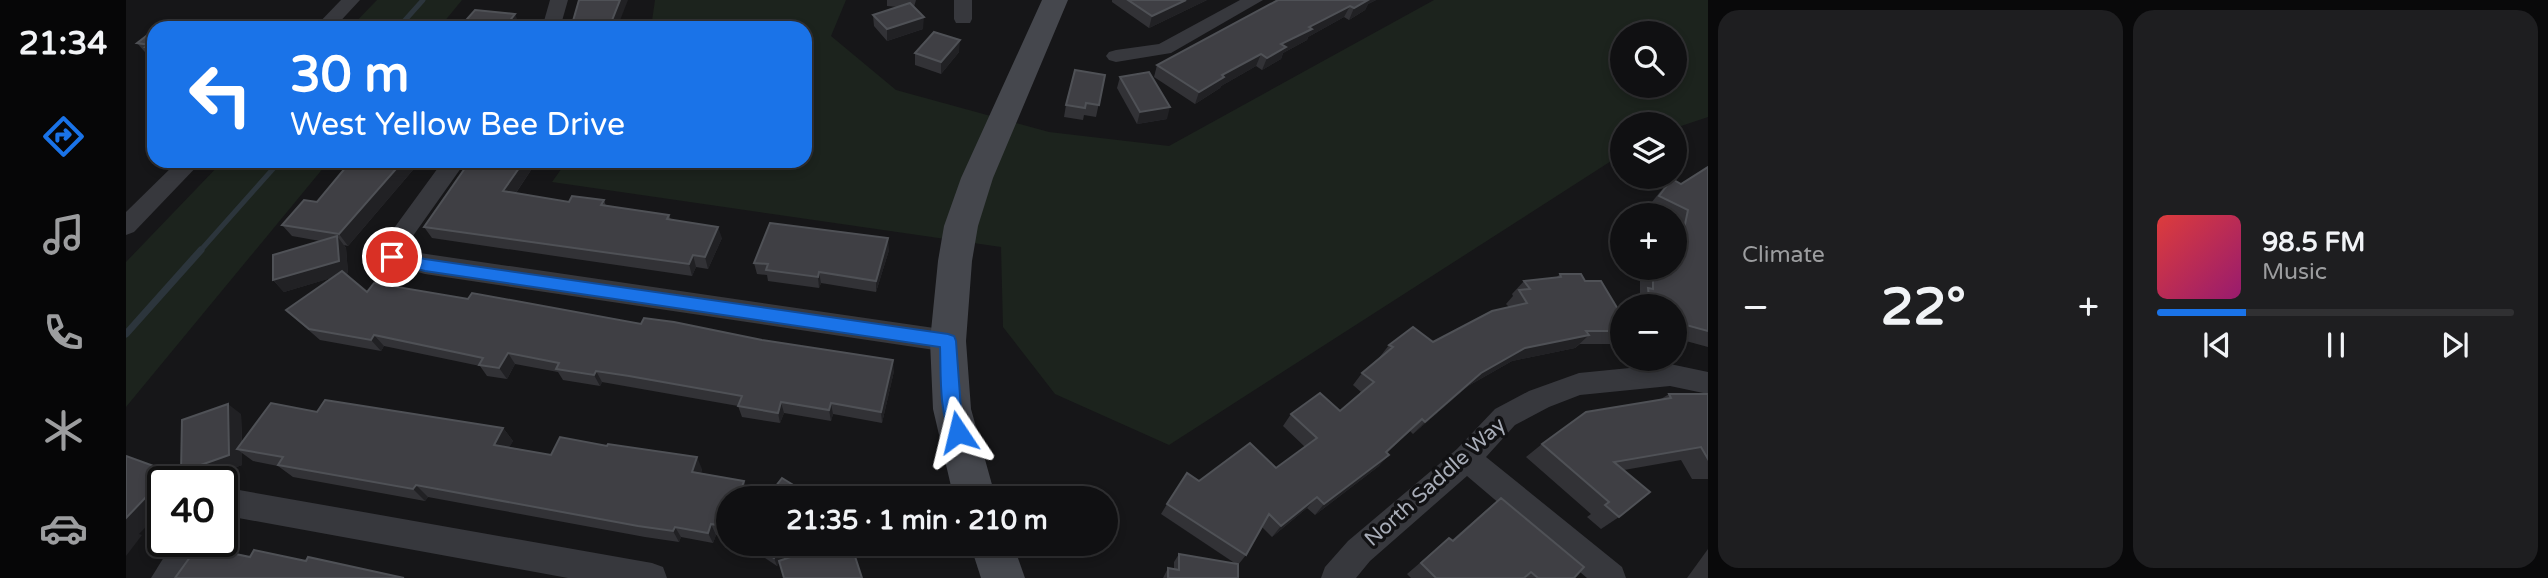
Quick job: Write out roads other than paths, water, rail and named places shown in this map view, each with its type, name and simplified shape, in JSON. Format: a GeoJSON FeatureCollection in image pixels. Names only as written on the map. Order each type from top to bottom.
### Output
{"type":"FeatureCollection","features":[{"type":"Feature","properties":{"kind":"street"},"geometry":{"type":"LineString","coordinates":[[330,21],[351,0]]}},
{"type":"Feature","properties":{"kind":"street"},"geometry":{"type":"LineString","coordinates":[[553,21],[559,0]]}},
{"type":"Feature","properties":{"kind":"street"},"geometry":{"type":"LineString","coordinates":[[963,0],[963,19]]}},
{"type":"Feature","properties":{"kind":"street"},"geometry":{"type":"LineString","coordinates":[[972,486],[952,409],[948,341],[961,226],[977,178],[1055,0]]}},
{"type":"Feature","properties":{"kind":"street"},"geometry":{"type":"LineString","coordinates":[[1116,57],[1164,49],[1254,0]]}},
{"type":"Feature","properties":{"kind":"street"},"geometry":{"type":"LineString","coordinates":[[126,226],[184,168]]}},
{"type":"Feature","properties":{"kind":"street"},"geometry":{"type":"LineString","coordinates":[[450,168],[397,241],[392,257],[425,265],[948,341]]}},
{"type":"Feature","properties":{"kind":"street","name":"North Saddle Way"},"geometry":{"type":"LineString","coordinates":[[1336,578],[1359,551],[1468,458],[1504,417],[1539,399],[1579,384],[1670,375],[1708,383]]}},
{"type":"Feature","properties":{"kind":"street"},"geometry":{"type":"LineString","coordinates":[[1468,458],[1611,578]]}},
{"type":"Feature","properties":{"kind":"street"},"geometry":{"type":"LineString","coordinates":[[238,504],[652,578]]}},
{"type":"Feature","properties":{"kind":"street"},"geometry":{"type":"LineString","coordinates":[[995,556],[1003,578]]}},
{"type":"Feature","properties":{"kind":"street"},"geometry":{"type":"LineString","coordinates":[[166,578],[181,557]]}},
{"type":"Feature","properties":{"kind":"waterway"},"geometry":{"type":"LineString","coordinates":[[404,21],[423,0]]}},
{"type":"Feature","properties":{"kind":"waterway"},"geometry":{"type":"LineString","coordinates":[[200,251],[274,168]]}},
{"type":"Feature","properties":{"kind":"waterway"},"geometry":{"type":"LineString","coordinates":[[126,334],[201,250]]}}]}
